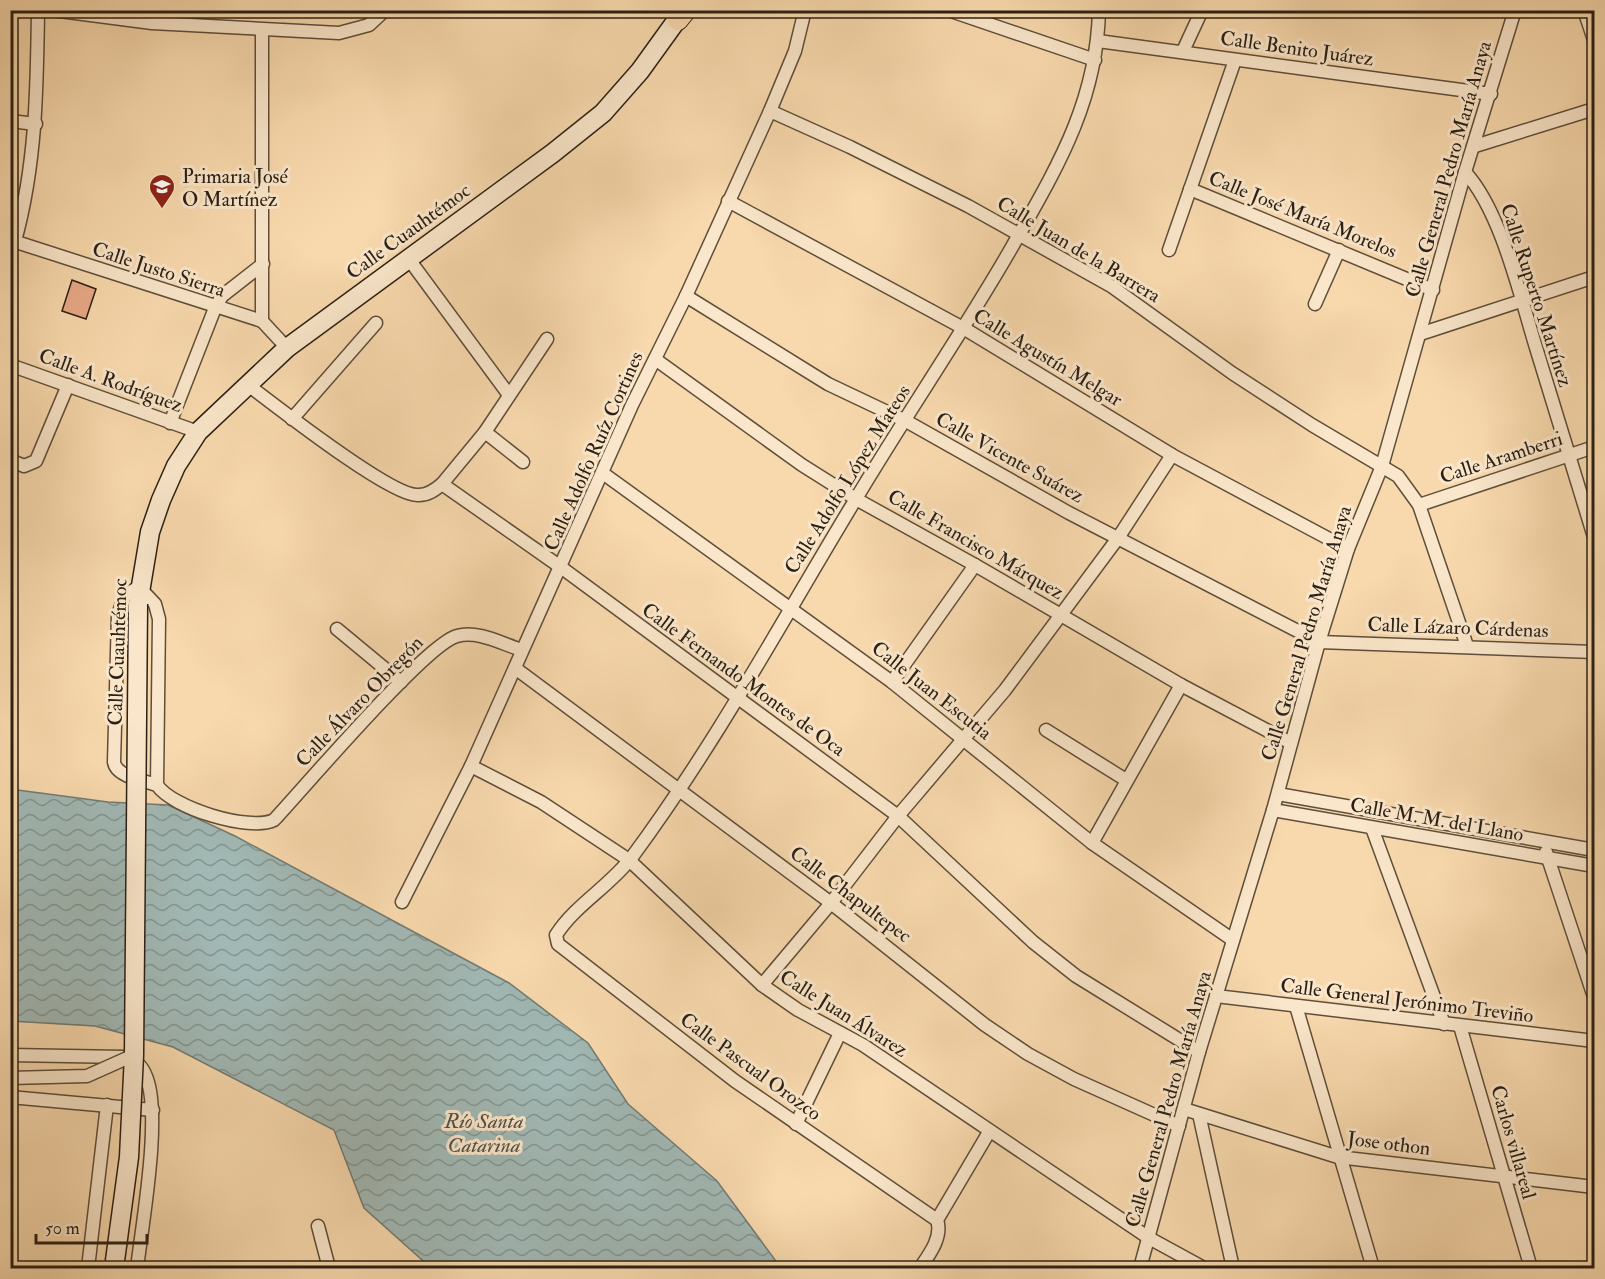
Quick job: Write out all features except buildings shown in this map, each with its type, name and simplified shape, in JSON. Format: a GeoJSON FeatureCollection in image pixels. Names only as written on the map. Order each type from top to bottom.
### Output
{"type":"FeatureCollection","features":[{"type":"Feature","properties":{"kind":"street"},"geometry":{"type":"LineString","coordinates":[[13,241],[29,189],[36,124],[38,10]]}},
{"type":"Feature","properties":{"kind":"street"},"geometry":{"type":"LineString","coordinates":[[52,10],[152,23],[339,33],[356,30],[378,19],[385,10]]}},
{"type":"Feature","properties":{"kind":"street","name":"Calle Adolfo Ruíz Cortines"},"geometry":{"type":"LineString","coordinates":[[402,902],[471,766],[770,111],[795,51],[805,10]]}},
{"type":"Feature","properties":{"kind":"street"},"geometry":{"type":"LineString","coordinates":[[948,10],[1095,60]]}},
{"type":"Feature","properties":{"kind":"street","name":"Calle Adolfo López Mateos"},"geometry":{"type":"LineString","coordinates":[[558,932],[629,860],[679,790],[856,499],[964,329],[1066,151],[1083,109],[1095,60],[1099,10]]}},
{"type":"Feature","properties":{"kind":"street"},"geometry":{"type":"LineString","coordinates":[[1183,51],[1202,10]]}},
{"type":"Feature","properties":{"kind":"street","name":"Calle General Pedro María Anaya"},"geometry":{"type":"LineString","coordinates":[[1140,1269],[1199,1052],[1278,794],[1319,642],[1348,549],[1382,466],[1465,172],[1475,146],[1515,10]]}},
{"type":"Feature","properties":{"kind":"street"},"geometry":{"type":"LineString","coordinates":[[1584,10],[1594,40]]}},
{"type":"Feature","properties":{"kind":"street","name":"Calle Cuauhtémoc"},"geometry":{"type":"LineString","coordinates":[[114,1269],[129,1157],[134,1055],[138,595],[150,532],[176,466],[198,432],[287,348],[553,153],[603,113],[640,71],[681,12]]}},
{"type":"Feature","properties":{"kind":"street"},"geometry":{"type":"LineString","coordinates":[[262,30],[262,321],[287,348]]}},
{"type":"Feature","properties":{"kind":"street","name":"Calle Benito Juárez"},"geometry":{"type":"LineString","coordinates":[[1098,41],[1491,94]]}},
{"type":"Feature","properties":{"kind":"street"},"geometry":{"type":"LineString","coordinates":[[1169,250],[1235,60]]}},
{"type":"Feature","properties":{"kind":"street"},"geometry":{"type":"LineString","coordinates":[[1475,146],[1594,109]]}},
{"type":"Feature","properties":{"kind":"street","name":"Calle Juan de la Barrera"},"geometry":{"type":"LineString","coordinates":[[770,111],[850,147],[1111,286],[1232,373],[1312,425],[1398,476],[1419,505],[1467,646]]}},
{"type":"Feature","properties":{"kind":"street"},"geometry":{"type":"LineString","coordinates":[[10,121],[36,124]]}},
{"type":"Feature","properties":{"kind":"street","name":"Calle Ruperto Martínez"},"geometry":{"type":"LineString","coordinates":[[1465,172],[1481,192],[1491,211],[1522,302],[1594,537]]}},
{"type":"Feature","properties":{"kind":"street","name":"Calle José María Morelos"},"geometry":{"type":"LineString","coordinates":[[1190,189],[1433,290]]}},
{"type":"Feature","properties":{"kind":"street","name":"Calle Agustín Melgar"},"geometry":{"type":"LineString","coordinates":[[728,201],[964,329],[1172,454],[1348,549]]}},
{"type":"Feature","properties":{"kind":"street","name":"Calle Justo Sierra"},"geometry":{"type":"LineString","coordinates":[[13,241],[215,308],[262,321]]}},
{"type":"Feature","properties":{"kind":"street"},"geometry":{"type":"LineString","coordinates":[[1315,304],[1339,250]]}},
{"type":"Feature","properties":{"kind":"street"},"geometry":{"type":"LineString","coordinates":[[408,258],[509,395]]}},
{"type":"Feature","properties":{"kind":"street"},"geometry":{"type":"LineString","coordinates":[[170,423],[215,308],[222,296],[263,264]]}},
{"type":"Feature","properties":{"kind":"street"},"geometry":{"type":"LineString","coordinates":[[1420,334],[1594,277]]}},
{"type":"Feature","properties":{"kind":"street","name":"Calle Vicente Suárez"},"geometry":{"type":"LineString","coordinates":[[686,296],[828,384],[906,421],[1118,538],[1319,642]]}},
{"type":"Feature","properties":{"kind":"street"},"geometry":{"type":"LineString","coordinates":[[292,419],[376,323]]}},
{"type":"Feature","properties":{"kind":"street"},"geometry":{"type":"LineString","coordinates":[[248,385],[292,419],[402,492],[417,496],[426,494],[442,484],[485,432],[547,339]]}},
{"type":"Feature","properties":{"kind":"street","name":"Calle Francisco Márquez"},"geometry":{"type":"LineString","coordinates":[[655,359],[802,465],[856,499],[975,565],[1181,685],[1291,742]]}},
{"type":"Feature","properties":{"kind":"street","name":"Calle A. Rodríguez"},"geometry":{"type":"LineString","coordinates":[[10,364],[198,432]]}},
{"type":"Feature","properties":{"kind":"street"},"geometry":{"type":"LineString","coordinates":[[10,460],[24,466],[36,461],[41,454],[68,385]]}},
{"type":"Feature","properties":{"kind":"street"},"geometry":{"type":"LineString","coordinates":[[485,432],[523,462]]}},
{"type":"Feature","properties":{"kind":"street","name":"Calle Aramberri"},"geometry":{"type":"LineString","coordinates":[[1419,505],[1594,447]]}},
{"type":"Feature","properties":{"kind":"street"},"geometry":{"type":"LineString","coordinates":[[762,985],[831,903],[898,816],[965,739],[1062,616],[1118,538],[1172,454]]}},
{"type":"Feature","properties":{"kind":"street","name":"Calle Juan Escutia"},"geometry":{"type":"LineString","coordinates":[[604,474],[790,606],[892,682],[1092,843],[1233,940]]}},
{"type":"Feature","properties":{"kind":"street","name":"Calle Fernando Montes de Oca"},"geometry":{"type":"LineString","coordinates":[[442,484],[562,568],[898,816],[1033,942],[1076,976],[1199,1052]]}},
{"type":"Feature","properties":{"kind":"street"},"geometry":{"type":"LineString","coordinates":[[892,682],[975,565]]}},
{"type":"Feature","properties":{"kind":"street"},"geometry":{"type":"LineString","coordinates":[[125,595],[138,595],[155,604],[159,619],[157,786],[121,773],[115,768],[114,762],[118,615],[125,595]]}},
{"type":"Feature","properties":{"kind":"street"},"geometry":{"type":"LineString","coordinates":[[337,629],[401,682]]}},
{"type":"Feature","properties":{"kind":"street","name":"Calle Álvaro Obregón"},"geometry":{"type":"LineString","coordinates":[[157,786],[170,796],[217,818],[272,822],[401,682],[443,642],[453,637],[478,635],[522,650]]}},
{"type":"Feature","properties":{"kind":"street","name":"Calle Lázaro Cárdenas"},"geometry":{"type":"LineString","coordinates":[[1319,642],[1594,652]]}},
{"type":"Feature","properties":{"kind":"street","name":"Calle Chapultepec"},"geometry":{"type":"LineString","coordinates":[[515,668],[831,903],[920,972],[954,1002],[1028,1054],[1074,1079],[1179,1126]]}},
{"type":"Feature","properties":{"kind":"street"},"geometry":{"type":"LineString","coordinates":[[1092,843],[1181,685]]}},
{"type":"Feature","properties":{"kind":"street"},"geometry":{"type":"LineString","coordinates":[[1046,730],[1126,780]]}},
{"type":"Feature","properties":{"kind":"street","name":"Calle Juan Álvarez"},"geometry":{"type":"LineString","coordinates":[[471,766],[541,802],[629,860],[762,985],[798,1010],[863,1045],[988,1132],[1149,1238],[1204,1269]]}},
{"type":"Feature","properties":{"kind":"street","name":"Calle M. M. del Llano"},"geometry":{"type":"LineString","coordinates":[[1278,794],[1594,850]]}},
{"type":"Feature","properties":{"kind":"street","name":"Calle M. M. del Llano"},"geometry":{"type":"LineString","coordinates":[[1273,810],[1594,866]]}},
{"type":"Feature","properties":{"kind":"street"},"geometry":{"type":"LineString","coordinates":[[1372,828],[1444,1024]]}},
{"type":"Feature","properties":{"kind":"street"},"geometry":{"type":"LineString","coordinates":[[1543,842],[1594,998]]}},
{"type":"Feature","properties":{"kind":"street","name":"Calle Pascual Orozco"},"geometry":{"type":"LineString","coordinates":[[558,932],[558,944],[735,1081],[937,1220]]}},
{"type":"Feature","properties":{"kind":"street","name":"Calle General Jerónimo Treviño"},"geometry":{"type":"LineString","coordinates":[[1216,996],[1594,1041]]}},
{"type":"Feature","properties":{"kind":"street"},"geometry":{"type":"LineString","coordinates":[[1296,1006],[1338,1157],[1373,1269]]}},
{"type":"Feature","properties":{"kind":"street","name":"Carlos villareal"},"geometry":{"type":"LineString","coordinates":[[1460,1026],[1531,1269]]}},
{"type":"Feature","properties":{"kind":"street"},"geometry":{"type":"LineString","coordinates":[[796,1124],[840,1033]]}},
{"type":"Feature","properties":{"kind":"street"},"geometry":{"type":"LineString","coordinates":[[10,1055],[130,1059],[137,1062],[146,1075],[153,1110],[137,1269]]}},
{"type":"Feature","properties":{"kind":"street"},"geometry":{"type":"LineString","coordinates":[[10,1078],[87,1076],[134,1055]]}},
{"type":"Feature","properties":{"kind":"street"},"geometry":{"type":"LineString","coordinates":[[10,1097],[153,1110]]}},
{"type":"Feature","properties":{"kind":"street"},"geometry":{"type":"LineString","coordinates":[[88,1269],[107,1105]]}},
{"type":"Feature","properties":{"kind":"street","name":"Jose othon"},"geometry":{"type":"LineString","coordinates":[[1184,1109],[1338,1157],[1594,1187]]}},
{"type":"Feature","properties":{"kind":"street"},"geometry":{"type":"LineString","coordinates":[[1199,1114],[1233,1269]]}},
{"type":"Feature","properties":{"kind":"street"},"geometry":{"type":"LineString","coordinates":[[920,1269],[934,1247],[939,1226],[937,1220],[988,1132]]}},
{"type":"Feature","properties":{"kind":"street"},"geometry":{"type":"LineString","coordinates":[[318,1226],[329,1269]]}},
{"type":"Feature","properties":{"kind":"water","name":"Río Santa Catarina"},"geometry":{"type":"Polygon","coordinates":[[[10,789],[108,802],[168,805],[235,836],[509,983],[588,1043],[628,1104],[717,1181],[781,1268],[431,1268],[364,1208],[334,1130],[173,1047],[95,1026],[11,1021],[10,789]]]}},
{"type":"Feature","properties":{"kind":"place","name":"Primaria José O Martínez"},"geometry":{"type":"Point","coordinates":[162,210]}}]}
